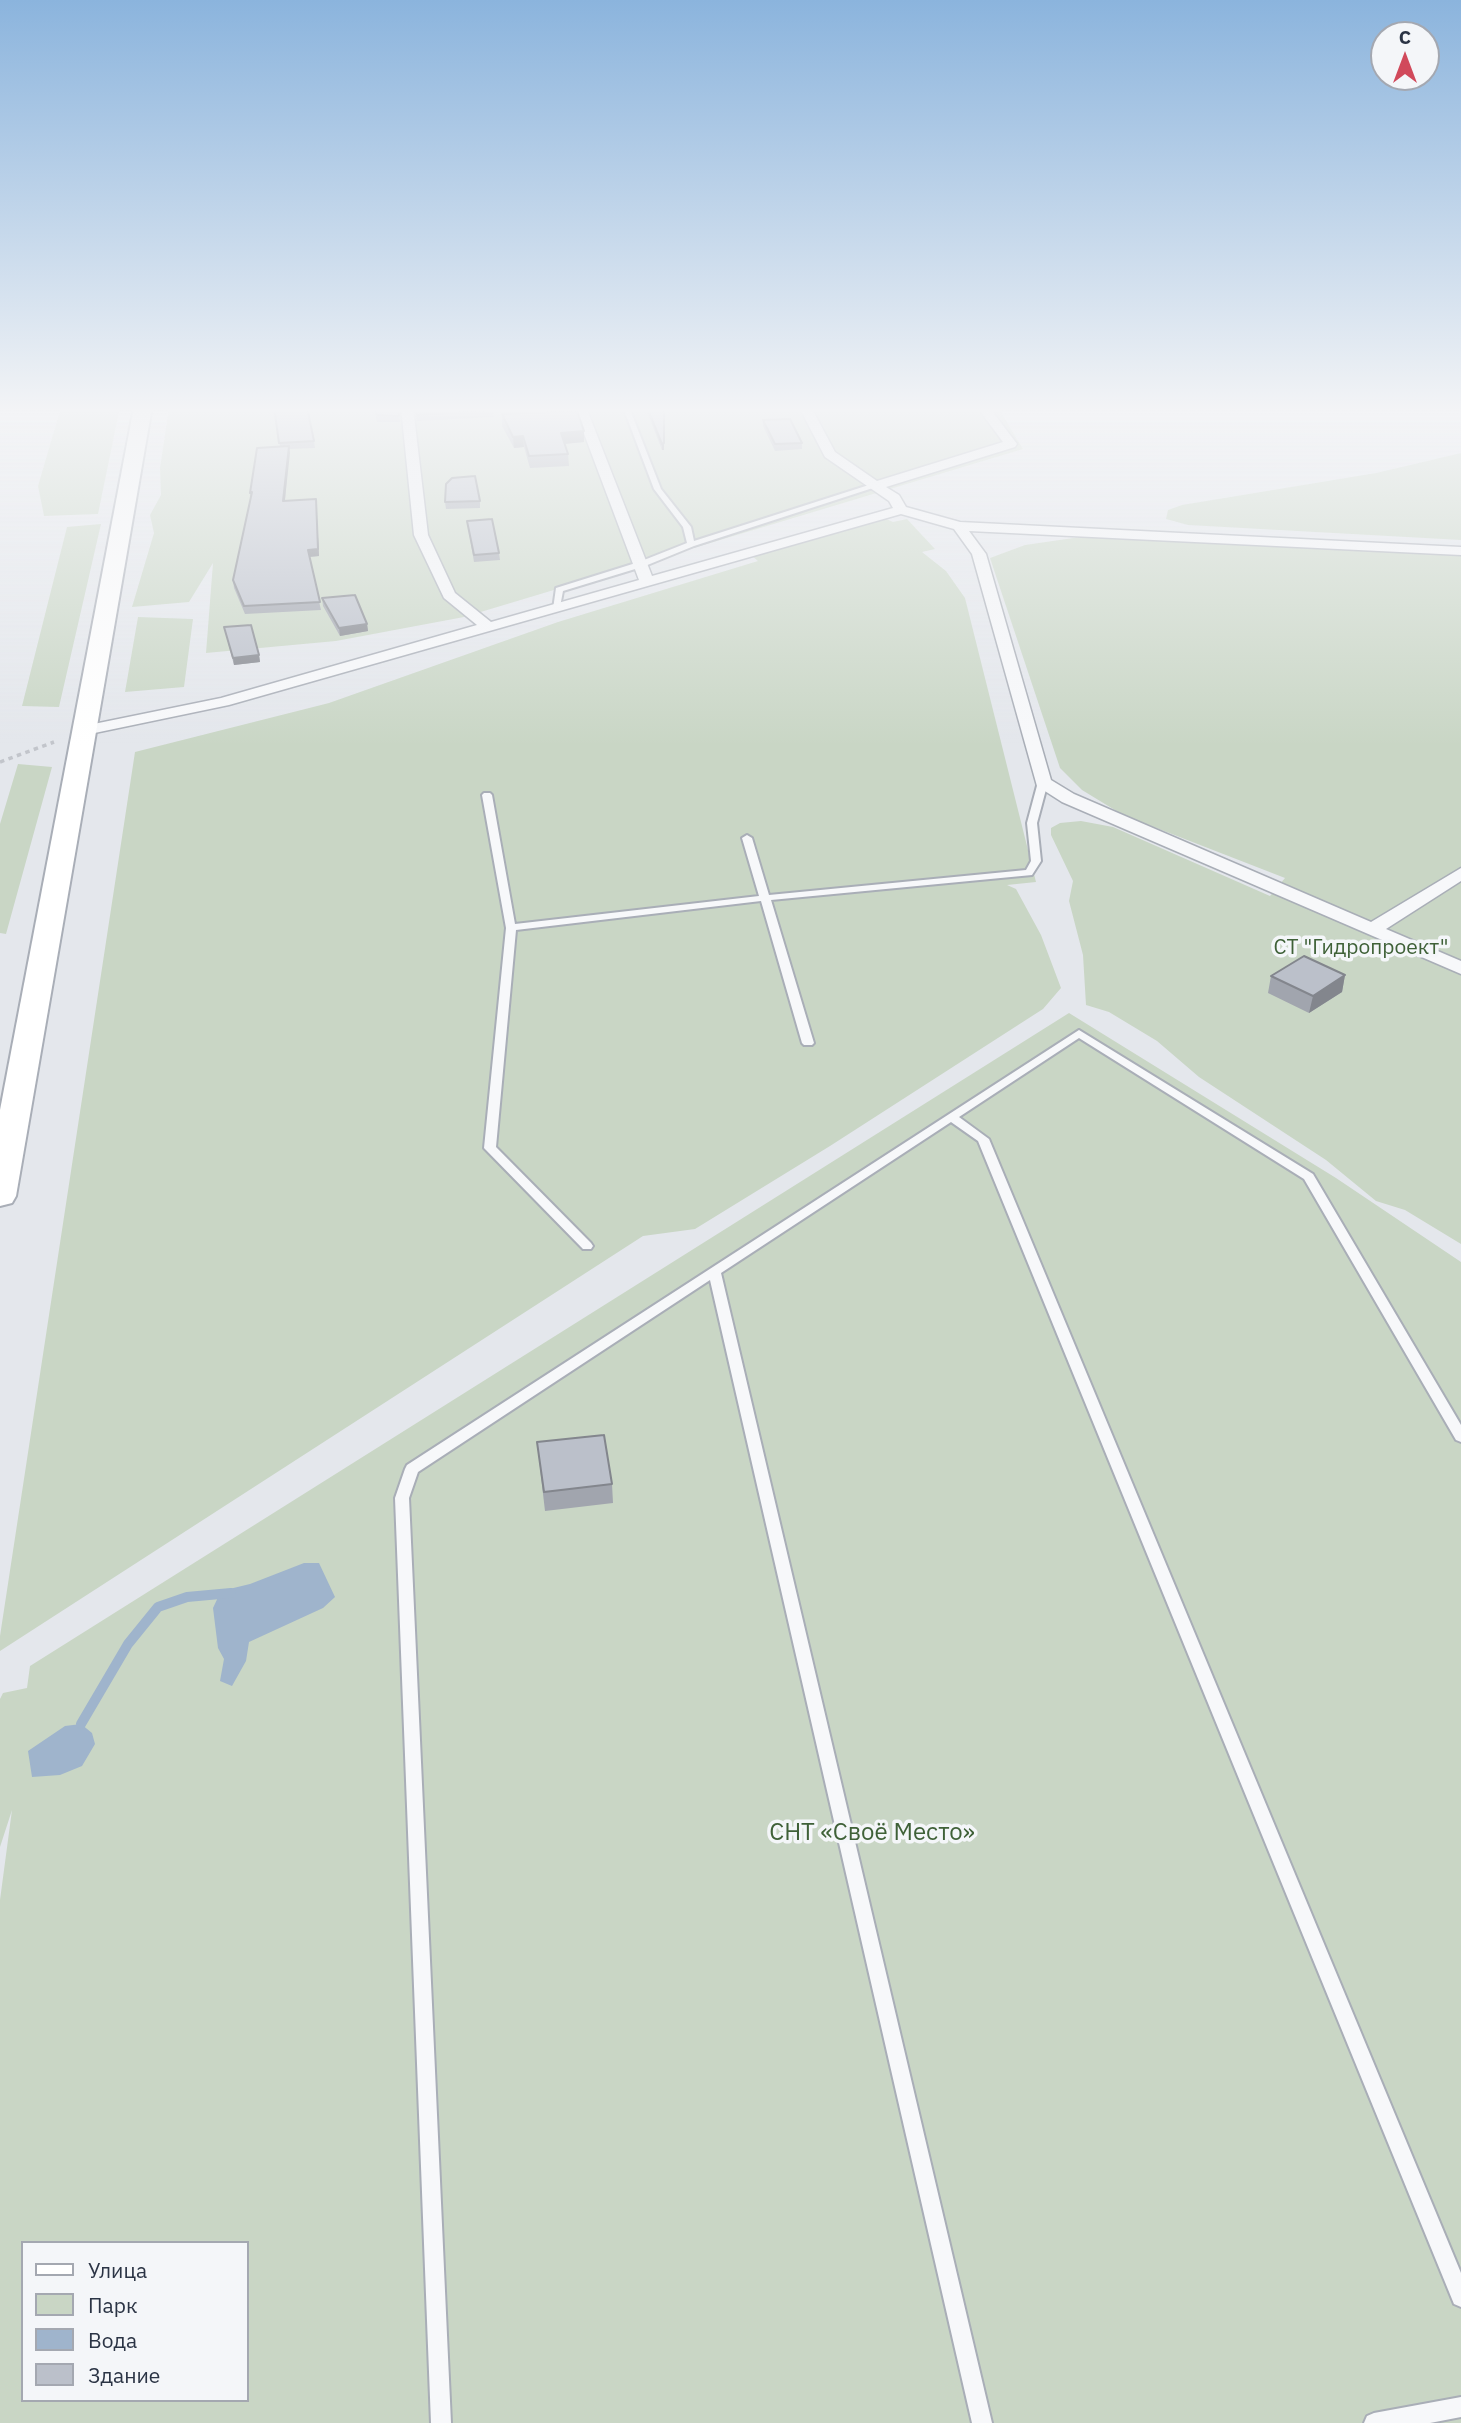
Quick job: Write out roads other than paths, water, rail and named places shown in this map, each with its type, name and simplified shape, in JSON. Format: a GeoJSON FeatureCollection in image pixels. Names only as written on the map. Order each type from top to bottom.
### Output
{"type":"FeatureCollection","features":[{"type":"Feature","properties":{"kind":"main road"},"geometry":{"type":"LineString","coordinates":[[0,1196],[123,520]]}},
{"type":"Feature","properties":{"kind":"street"},"geometry":{"type":"LineString","coordinates":[[419,520],[421,535],[449,595],[488,626]]}},
{"type":"Feature","properties":{"kind":"street"},"geometry":{"type":"LineString","coordinates":[[625,520],[647,581]]}},
{"type":"Feature","properties":{"kind":"street"},"geometry":{"type":"LineString","coordinates":[[85,730],[223,702],[865,520]]}},
{"type":"Feature","properties":{"kind":"street"},"geometry":{"type":"LineString","coordinates":[[938,520],[959,526],[1461,551]]}},
{"type":"Feature","properties":{"kind":"street"},"geometry":{"type":"LineString","coordinates":[[959,526],[979,554],[1043,782],[1068,798],[1461,968]]}},
{"type":"Feature","properties":{"kind":"street"},"geometry":{"type":"LineString","coordinates":[[1373,929],[1461,873]]}},
{"type":"Feature","properties":{"kind":"lane"},"geometry":{"type":"LineString","coordinates":[[682,520],[687,527],[691,544]]}},
{"type":"Feature","properties":{"kind":"lane"},"geometry":{"type":"LineString","coordinates":[[556,607],[559,590],[767,520]]}},
{"type":"Feature","properties":{"kind":"lane"},"geometry":{"type":"LineString","coordinates":[[511,928],[764,898],[1029,873],[1036,861],[1032,823],[1043,782]]}},
{"type":"Feature","properties":{"kind":"lane"},"geometry":{"type":"LineString","coordinates":[[488,795],[511,928],[491,1148],[587,1247]]}},
{"type":"Feature","properties":{"kind":"lane"},"geometry":{"type":"LineString","coordinates":[[747,838],[808,1043]]}},
{"type":"Feature","properties":{"kind":"lane"},"geometry":{"type":"LineString","coordinates":[[441,2423],[402,1499],[412,1469],[1079,1033],[1309,1177],[1461,1437]]}},
{"type":"Feature","properties":{"kind":"lane"},"geometry":{"type":"LineString","coordinates":[[951,1116],[983,1139],[1461,2297]]}},
{"type":"Feature","properties":{"kind":"lane"},"geometry":{"type":"LineString","coordinates":[[714,1272],[982,2423]]}},
{"type":"Feature","properties":{"kind":"lane"},"geometry":{"type":"LineString","coordinates":[[1374,2423],[1461,2407]]}},
{"type":"Feature","properties":{"kind":"water"},"geometry":{"type":"Polygon","coordinates":[[[304,1563],[319,1563],[335,1597],[323,1608],[249,1642],[246,1661],[232,1686],[220,1681],[224,1659],[218,1648],[213,1608],[221,1591],[250,1584],[304,1563]]]}},
{"type":"Feature","properties":{"kind":"water"},"geometry":{"type":"Polygon","coordinates":[[[81,1724],[92,1733],[95,1744],[82,1766],[60,1775],[32,1777],[28,1751],[65,1726],[81,1724]]]}},
{"type":"Feature","properties":{"kind":"waterway"},"geometry":{"type":"LineString","coordinates":[[81,1724],[128,1644],[158,1607],[187,1597],[231,1593]]}},
{"type":"Feature","properties":{"kind":"park label","name":"СТ \"Гидропроект\""},"geometry":{"type":"Point","coordinates":[1361,948]}},
{"type":"Feature","properties":{"kind":"park label","name":"СНТ «Своё Место»"},"geometry":{"type":"Point","coordinates":[872,1833]}}]}
